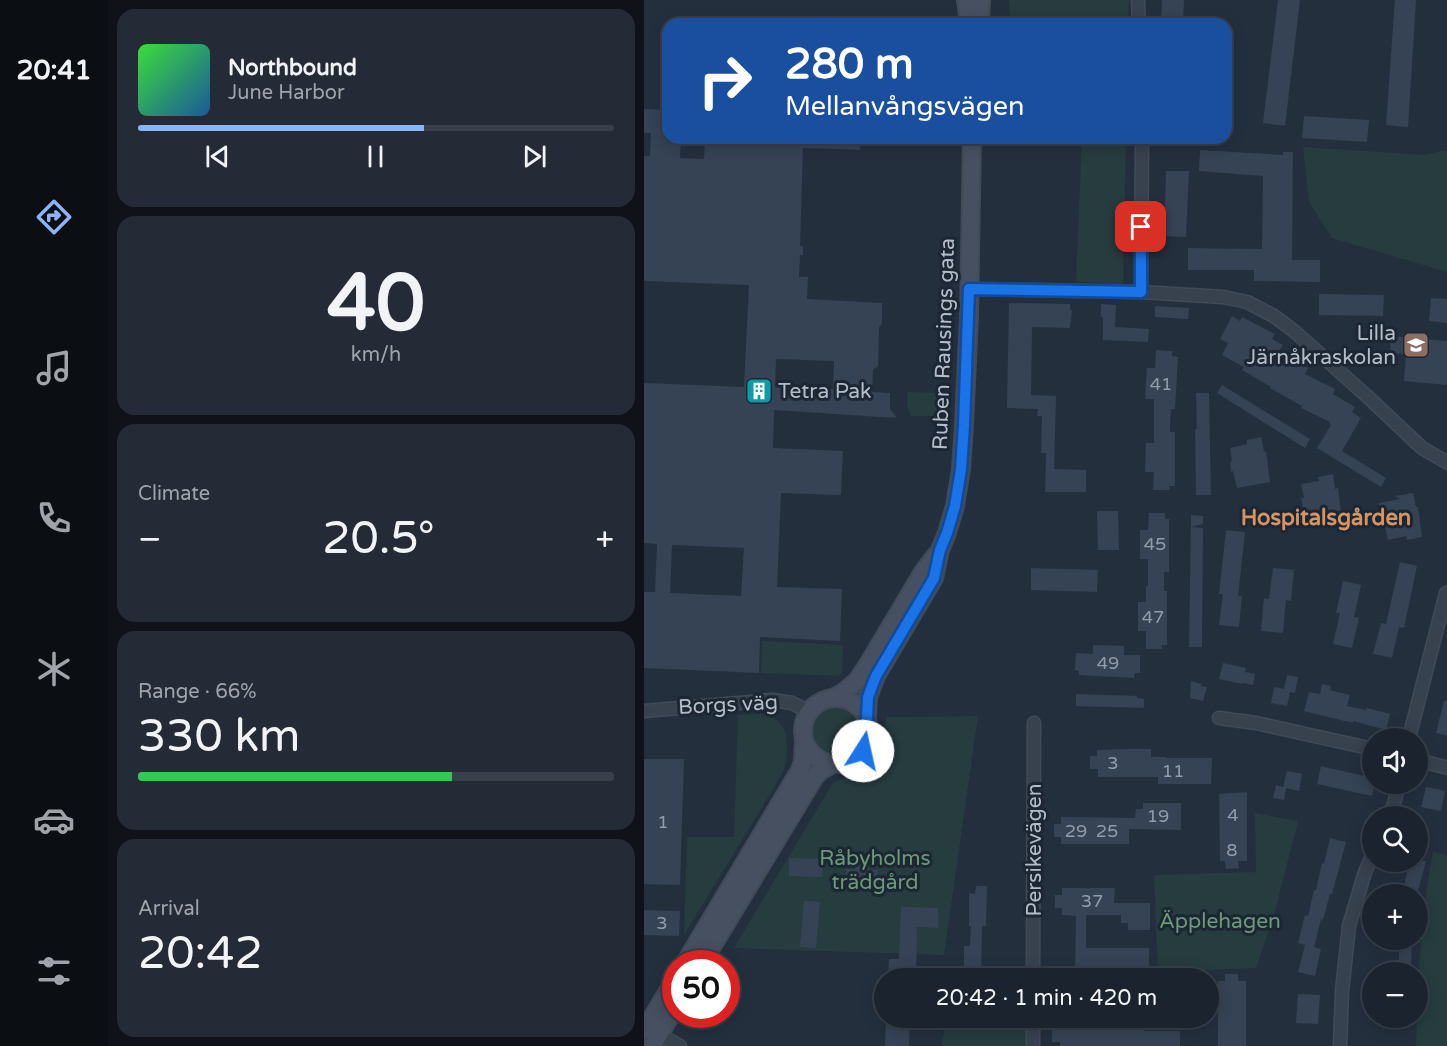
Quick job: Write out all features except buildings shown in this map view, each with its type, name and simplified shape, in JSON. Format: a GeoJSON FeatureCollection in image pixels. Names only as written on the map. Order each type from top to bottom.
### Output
{"type":"FeatureCollection","features":[{"type":"Feature","properties":{"kind":"main road"},"geometry":{"type":"LineString","coordinates":[[966,0],[968,18]]}},
{"type":"Feature","properties":{"kind":"main road"},"geometry":{"type":"LineString","coordinates":[[980,18],[981,0]]}},
{"type":"Feature","properties":{"kind":"main road","name":"Ruben Rausings gata"},"geometry":{"type":"LineString","coordinates":[[710,950],[814,778],[820,771],[833,764],[844,763],[863,751],[868,741],[868,697],[876,676],[934,578],[940,550],[955,506],[961,469],[969,289],[972,144]]}},
{"type":"Feature","properties":{"kind":"main road","name":"Ruben Rausings gata"},"geometry":{"type":"LineString","coordinates":[[809,712],[819,702],[844,692],[857,681],[923,572],[940,550]]}},
{"type":"Feature","properties":{"kind":"main road"},"geometry":{"type":"LineString","coordinates":[[833,698],[850,701],[857,705],[867,718]]}},
{"type":"Feature","properties":{"kind":"main road"},"geometry":{"type":"LineString","coordinates":[[692,950],[800,770],[803,762],[804,721],[809,712]]}},
{"type":"Feature","properties":{"kind":"main road"},"geometry":{"type":"LineString","coordinates":[[804,740],[808,749],[815,756],[823,762],[833,764]]}},
{"type":"Feature","properties":{"kind":"main road"},"geometry":{"type":"LineString","coordinates":[[650,1035],[662,1009]]}},
{"type":"Feature","properties":{"kind":"main road"},"geometry":{"type":"LineString","coordinates":[[650,1035],[662,1022]]}},
{"type":"Feature","properties":{"kind":"street"},"geometry":{"type":"LineString","coordinates":[[1138,0],[1139,18]]}},
{"type":"Feature","properties":{"kind":"street"},"geometry":{"type":"LineString","coordinates":[[1141,292],[1142,144]]}},
{"type":"Feature","properties":{"kind":"street"},"geometry":{"type":"LineString","coordinates":[[969,289],[1141,292],[1223,297],[1247,302],[1294,331],[1422,448],[1448,463]]}},
{"type":"Feature","properties":{"kind":"street"},"geometry":{"type":"LineString","coordinates":[[1412,728],[1446,593]]}},
{"type":"Feature","properties":{"kind":"street","name":"Borgs väg"},"geometry":{"type":"LineString","coordinates":[[644,711],[772,700],[792,703],[809,712]]}},
{"type":"Feature","properties":{"kind":"street"},"geometry":{"type":"LineString","coordinates":[[1219,718],[1256,723],[1362,747]]}},
{"type":"Feature","properties":{"kind":"street","name":"Persikevägen"},"geometry":{"type":"LineString","coordinates":[[1033,968],[1034,723]]}},
{"type":"Feature","properties":{"kind":"street"},"geometry":{"type":"LineString","coordinates":[[1428,763],[1448,768]]}},
{"type":"Feature","properties":{"kind":"street"},"geometry":{"type":"LineString","coordinates":[[1340,1046],[1342,991],[1349,926],[1365,872]]}},
{"type":"Feature","properties":{"kind":"street"},"geometry":{"type":"LineString","coordinates":[[1033,1028],[1033,1046]]}},
{"type":"Feature","properties":{"kind":"street"},"geometry":{"type":"LineString","coordinates":[[650,1035],[680,1046]]}},
{"type":"Feature","properties":{"kind":"green space"},"geometry":{"type":"Polygon","coordinates":[[[1009,0],[1129,0],[1128,18],[1010,18],[1009,0]]]}},
{"type":"Feature","properties":{"kind":"green space"},"geometry":{"type":"Polygon","coordinates":[[[1082,144],[1126,144],[1123,285],[1076,282],[1082,144]]]}},
{"type":"Feature","properties":{"kind":"green space"},"geometry":{"type":"Polygon","coordinates":[[[1303,147],[1424,155],[1447,150],[1447,272],[1332,238],[1309,202],[1303,147]]]}},
{"type":"Feature","properties":{"kind":"green space"},"geometry":{"type":"Polygon","coordinates":[[[907,392],[942,393],[941,416],[911,416],[907,408],[907,392]]]}},
{"type":"Feature","properties":{"kind":"green space"},"geometry":{"type":"Polygon","coordinates":[[[762,641],[843,645],[842,674],[837,676],[761,673],[762,641]]]}},
{"type":"Feature","properties":{"kind":"green space"},"geometry":{"type":"Polygon","coordinates":[[[835,706],[852,713],[859,730],[852,747],[835,754],[818,747],[811,730],[818,713],[835,706]]]}},
{"type":"Feature","properties":{"kind":"green space"},"geometry":{"type":"Polygon","coordinates":[[[762,714],[777,721],[783,727],[787,746],[784,769],[684,935],[687,837],[734,837],[738,715],[762,714]]]}},
{"type":"Feature","properties":{"kind":"green space","name":"Råbyholms trädgård"},"geometry":{"type":"Polygon","coordinates":[[[978,716],[944,955],[734,948],[833,783],[860,774],[874,764],[882,750],[886,717],[978,716]]]}},
{"type":"Feature","properties":{"kind":"green space","name":"Äpplehagen"},"geometry":{"type":"Polygon","coordinates":[[[1255,813],[1298,821],[1274,915],[1256,968],[1158,968],[1154,875],[1256,872],[1255,813]]]}},
{"type":"Feature","properties":{"kind":"green space"},"geometry":{"type":"Polygon","coordinates":[[[1433,851],[1447,856],[1447,1046],[1416,1046],[1417,1028],[1428,1028],[1428,962],[1420,962],[1421,950],[1428,950],[1427,884],[1433,851]]]}},
{"type":"Feature","properties":{"kind":"green space"},"geometry":{"type":"Polygon","coordinates":[[[944,1028],[1026,1028],[1026,1046],[942,1046],[944,1028]]]}},
{"type":"Feature","properties":{"kind":"place","name":"Lilla Järnåkraskolan"},"geometry":{"type":"Point","coordinates":[1416,345]}},
{"type":"Feature","properties":{"kind":"place","name":"Tetra Pak"},"geometry":{"type":"Point","coordinates":[759,391]}},
{"type":"Feature","properties":{"kind":"district","name":"Hospitalsgården"},"geometry":{"type":"Point","coordinates":[1326,518]}},
{"type":"Feature","properties":{"kind":"route"},"geometry":{"type":"LineString","coordinates":[[863,751],[868,741],[868,697],[876,676],[934,578],[940,550],[955,506],[961,469],[964,425],[969,289],[1141,292],[1141,227]]}}]}
